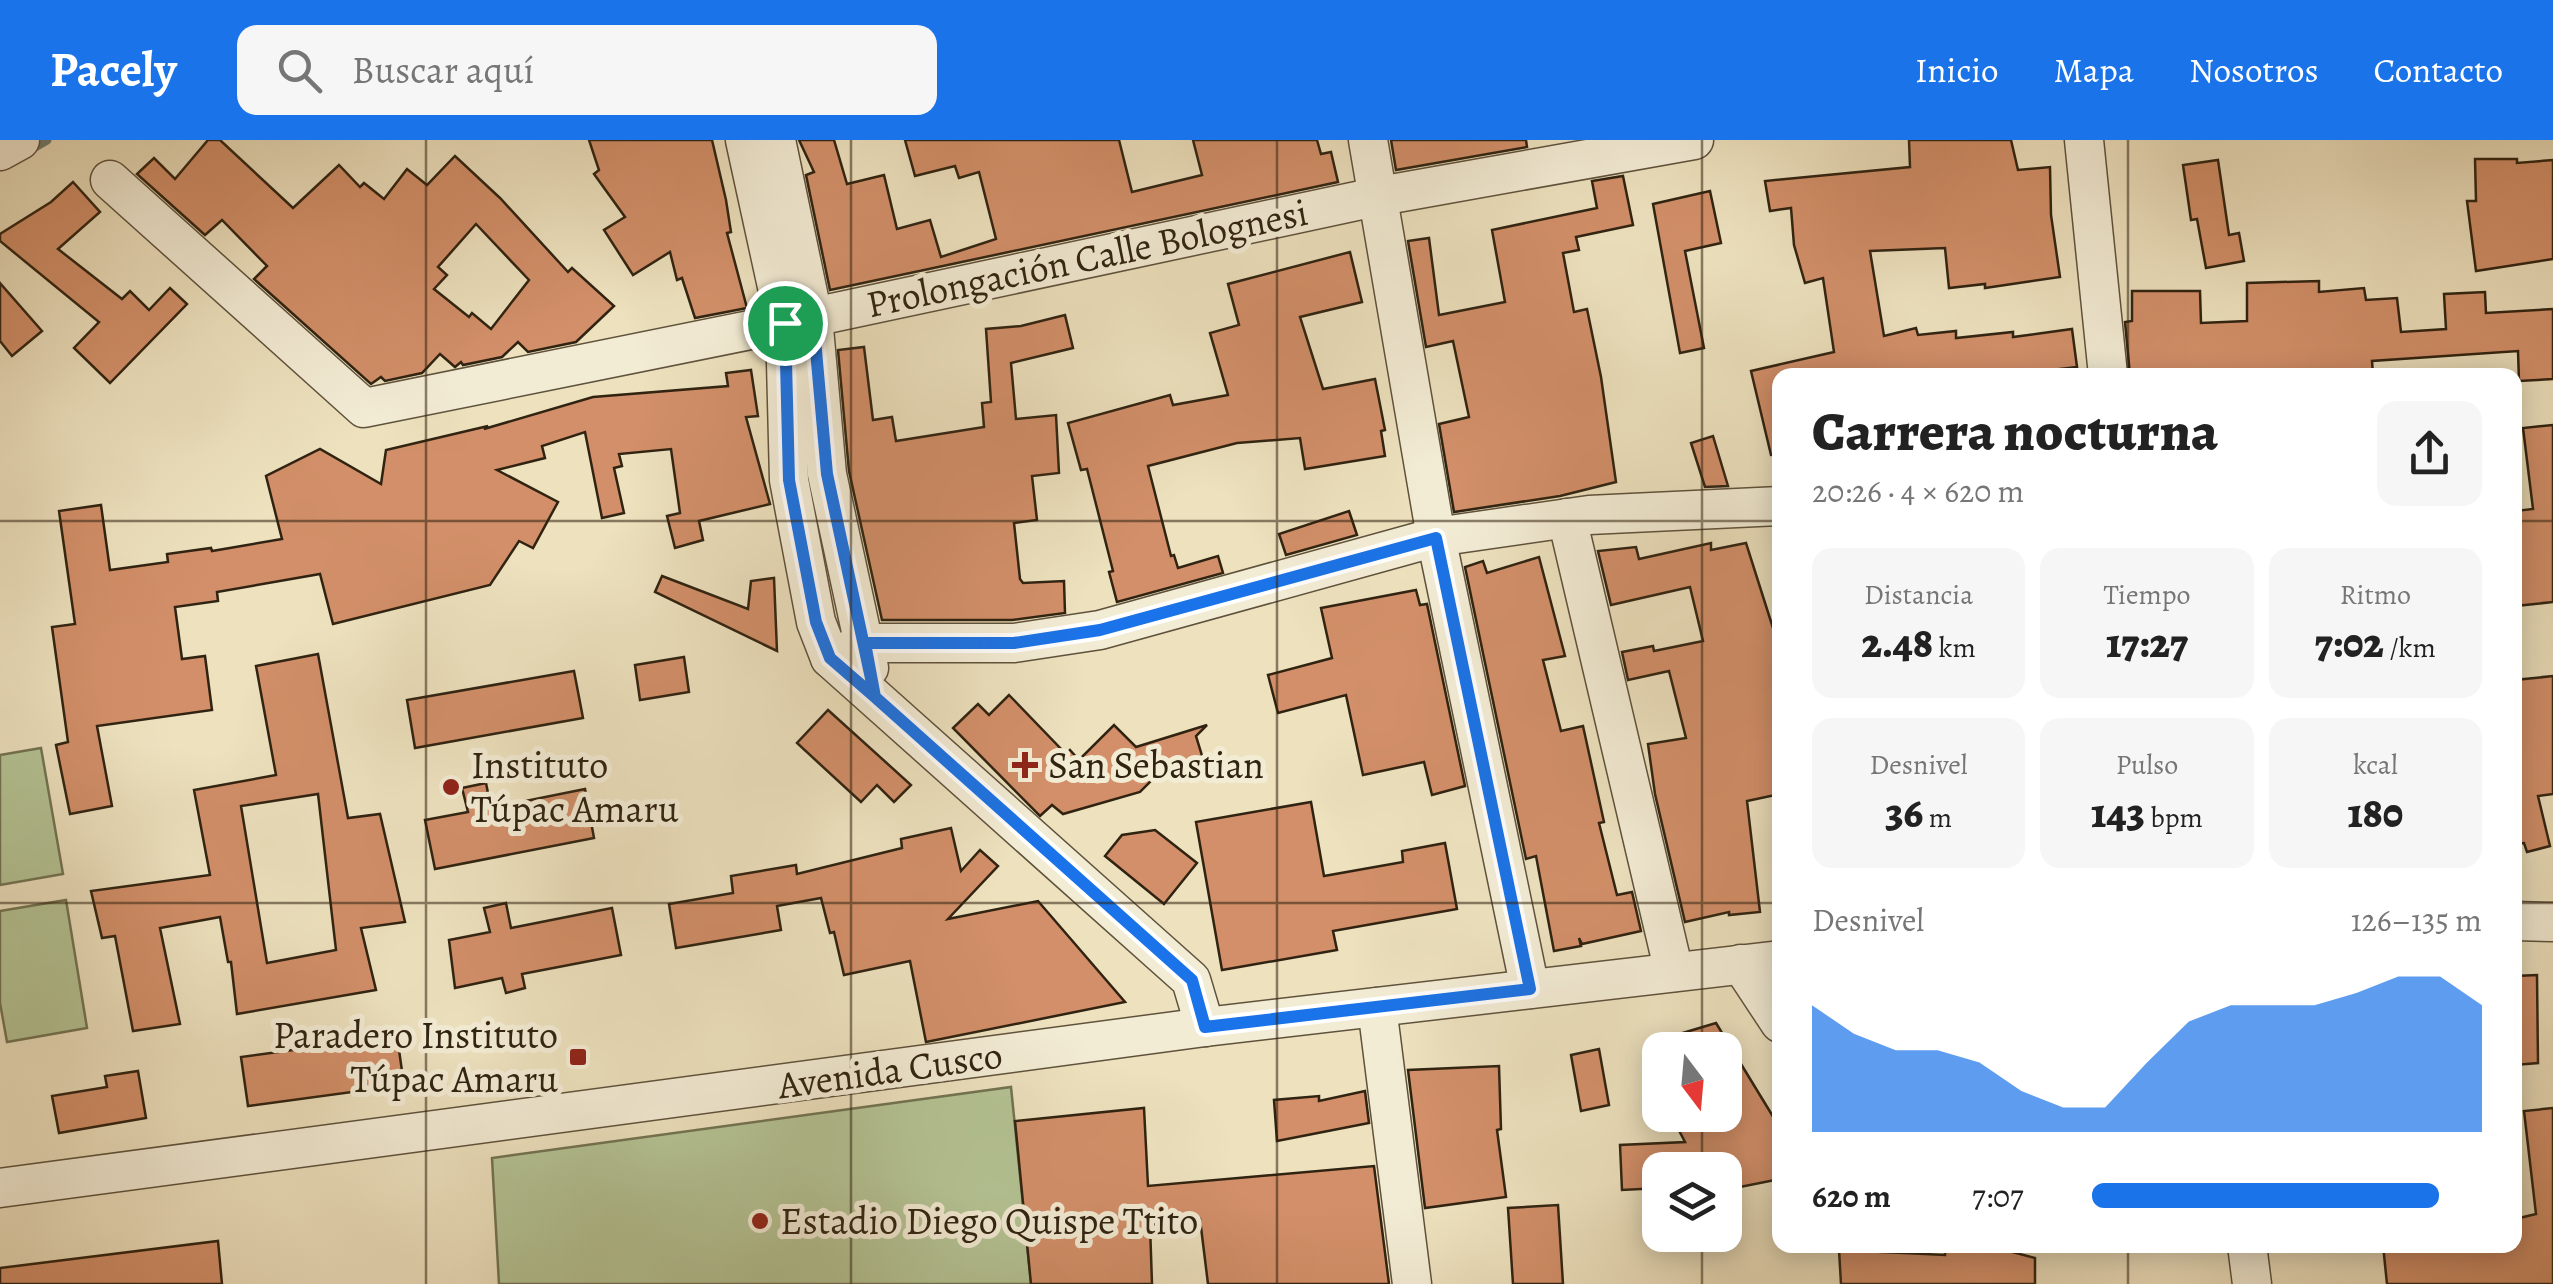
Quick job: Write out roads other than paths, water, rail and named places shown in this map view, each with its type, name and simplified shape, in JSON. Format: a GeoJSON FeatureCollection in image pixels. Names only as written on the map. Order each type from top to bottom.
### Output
{"type":"FeatureCollection","features":[{"type":"Feature","properties":{"kind":"street"},"geometry":{"type":"LineString","coordinates":[[0,150],[20,140]]}},
{"type":"Feature","properties":{"kind":"street"},"geometry":{"type":"LineString","coordinates":[[745,140],[799,320],[789,480],[816,622],[830,658],[1192,980],[1205,1027]]}},
{"type":"Feature","properties":{"kind":"street"},"geometry":{"type":"LineString","coordinates":[[776,140],[799,320],[875,697]]}},
{"type":"Feature","properties":{"kind":"street"},"geometry":{"type":"LineString","coordinates":[[1368,140],[1436,538],[1530,989]]}},
{"type":"Feature","properties":{"kind":"street"},"geometry":{"type":"LineString","coordinates":[[2084,140],[2107,368]]}},
{"type":"Feature","properties":{"kind":"street","name":"Prolongación Calle Bolognesi"},"geometry":{"type":"LineString","coordinates":[[110,180],[364,408],[1380,196],[1675,141]]}},
{"type":"Feature","properties":{"kind":"street"},"geometry":{"type":"LineString","coordinates":[[789,480],[827,474]]}},
{"type":"Feature","properties":{"kind":"street"},"geometry":{"type":"LineString","coordinates":[[830,658],[865,643],[1014,643],[1100,630],[1436,538],[1568,518],[1772,506]]}},
{"type":"Feature","properties":{"kind":"street"},"geometry":{"type":"LineString","coordinates":[[1568,518],[1674,972]]}},
{"type":"Feature","properties":{"kind":"street"},"geometry":{"type":"LineString","coordinates":[[2522,921],[2553,922]]}},
{"type":"Feature","properties":{"kind":"street","name":"Avenida Cusco"},"geometry":{"type":"LineString","coordinates":[[0,1188],[1205,1027],[1772,961]]}},
{"type":"Feature","properties":{"kind":"street"},"geometry":{"type":"LineString","coordinates":[[1740,964],[1772,1010]]}},
{"type":"Feature","properties":{"kind":"street"},"geometry":{"type":"LineString","coordinates":[[1377,1007],[1412,1284]]}},
{"type":"Feature","properties":{"kind":"waterway"},"geometry":{"type":"LineString","coordinates":[[28,151],[47,140]]}},
{"type":"Feature","properties":{"kind":"place","name":"San Sebastian"},"geometry":{"type":"Point","coordinates":[1025,765]}},
{"type":"Feature","properties":{"kind":"place","name":"Instituto Túpac Amaru"},"geometry":{"type":"Point","coordinates":[451,787]}},
{"type":"Feature","properties":{"kind":"place","name":"Paradero Instituto Túpac Amaru"},"geometry":{"type":"Point","coordinates":[578,1057]}},
{"type":"Feature","properties":{"kind":"place","name":"Estadio Diego Quispe Ttito"},"geometry":{"type":"Point","coordinates":[760,1221]}}]}
